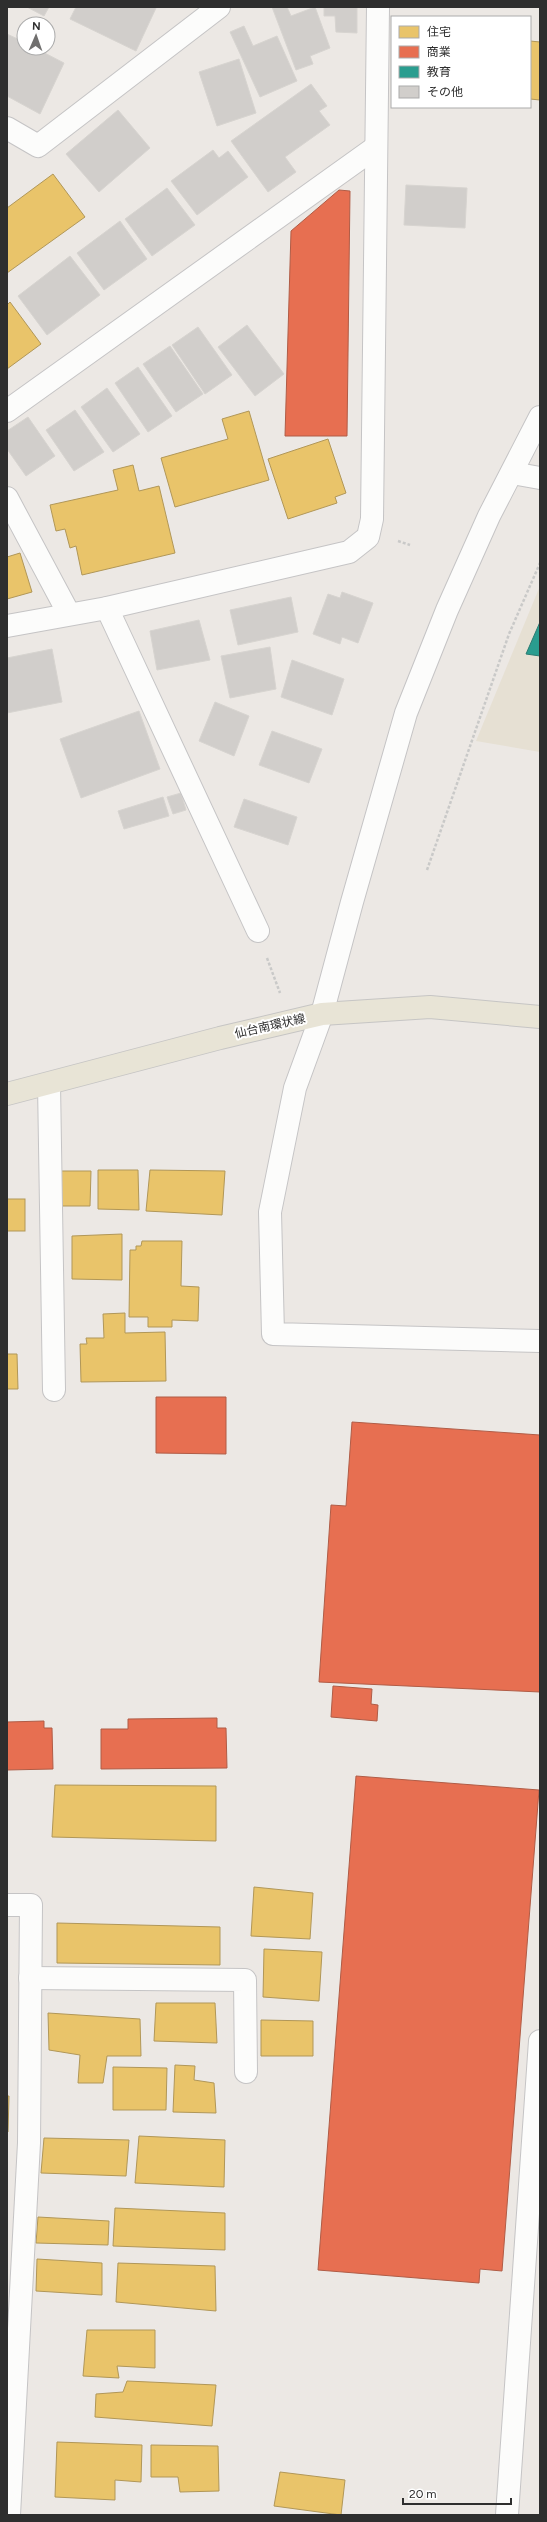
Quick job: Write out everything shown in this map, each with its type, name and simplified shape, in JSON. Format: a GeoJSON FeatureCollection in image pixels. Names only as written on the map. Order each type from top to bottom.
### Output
{"type":"FeatureCollection","features":[{"type":"Feature","properties":{"kind":"main road","name":"仙台南環状線"},"geometry":{"type":"LineString","coordinates":[[7,1094],[220,1038],[322,1014],[430,1007],[540,1017]]}},
{"type":"Feature","properties":{"kind":"street"},"geometry":{"type":"LineString","coordinates":[[7,128],[38,146],[219,7]]}},
{"type":"Feature","properties":{"kind":"street"},"geometry":{"type":"LineString","coordinates":[[7,626],[107,608],[349,552],[368,537],[372,519],[378,7]]}},
{"type":"Feature","properties":{"kind":"street"},"geometry":{"type":"LineString","coordinates":[[7,411],[376,147]]}},
{"type":"Feature","properties":{"kind":"street"},"geometry":{"type":"LineString","coordinates":[[540,417],[447,610],[406,712],[322,1014],[295,1088],[270,1212],[273,1334],[540,1341]]}},
{"type":"Feature","properties":{"kind":"street"},"geometry":{"type":"LineString","coordinates":[[512,473],[540,478]]}},
{"type":"Feature","properties":{"kind":"street"},"geometry":{"type":"LineString","coordinates":[[7,498],[69,614]]}},
{"type":"Feature","properties":{"kind":"street"},"geometry":{"type":"LineString","coordinates":[[107,608],[258,931]]}},
{"type":"Feature","properties":{"kind":"street"},"geometry":{"type":"LineString","coordinates":[[49,1084],[54,1390]]}},
{"type":"Feature","properties":{"kind":"street"},"geometry":{"type":"LineString","coordinates":[[7,1905],[31,1905],[29,2142],[9,2515]]}},
{"type":"Feature","properties":{"kind":"street"},"geometry":{"type":"LineString","coordinates":[[30,1978],[245,1980],[246,2072]]}},
{"type":"Feature","properties":{"kind":"street"},"geometry":{"type":"LineString","coordinates":[[507,2515],[540,2041]]}},
{"type":"Feature","properties":{"kind":"path"},"geometry":{"type":"LineString","coordinates":[[427,870],[509,634],[540,563]]}},
{"type":"Feature","properties":{"kind":"path"},"geometry":{"type":"LineString","coordinates":[[258,931],[280,993]]}},
{"type":"Feature","properties":{"kind":"shaded area"},"geometry":{"type":"Polygon","coordinates":[[[540,586],[540,752],[476,741],[540,586]]]}},
{"type":"Feature","properties":{"kind":"building: 住宅"},"geometry":{"type":"Polygon","coordinates":[[[531,41],[540,42],[540,100],[531,99],[531,41]]]}},
{"type":"Feature","properties":{"kind":"building: 住宅"},"geometry":{"type":"Polygon","coordinates":[[[53,174],[85,217],[7,273],[7,208],[53,174]]]}},
{"type":"Feature","properties":{"kind":"building: 住宅"},"geometry":{"type":"Polygon","coordinates":[[[10,302],[41,344],[7,369],[7,305],[10,302]]]}},
{"type":"Feature","properties":{"kind":"building: 住宅"},"geometry":{"type":"Polygon","coordinates":[[[249,411],[269,480],[175,507],[161,458],[228,439],[222,419],[249,411]]]}},
{"type":"Feature","properties":{"kind":"building: 住宅"},"geometry":{"type":"Polygon","coordinates":[[[328,439],[346,493],[335,497],[337,503],[288,519],[268,459],[328,439]]]}},
{"type":"Feature","properties":{"kind":"building: 住宅"},"geometry":{"type":"Polygon","coordinates":[[[133,465],[139,491],[159,486],[175,553],[82,575],[76,546],[70,548],[65,529],[56,531],[50,505],[118,490],[113,470],[133,465]]]}},
{"type":"Feature","properties":{"kind":"building: 住宅"},"geometry":{"type":"Polygon","coordinates":[[[20,553],[32,592],[7,599],[7,557],[20,553]]]}},
{"type":"Feature","properties":{"kind":"building: 住宅"},"geometry":{"type":"Polygon","coordinates":[[[98,1170],[138,1170],[139,1210],[98,1209],[98,1170]]]}},
{"type":"Feature","properties":{"kind":"building: 住宅"},"geometry":{"type":"Polygon","coordinates":[[[150,1170],[225,1171],[222,1215],[146,1211],[150,1170]]]}},
{"type":"Feature","properties":{"kind":"building: 住宅"},"geometry":{"type":"Polygon","coordinates":[[[61,1171],[91,1171],[90,1206],[61,1206],[61,1171]]]}},
{"type":"Feature","properties":{"kind":"building: 住宅"},"geometry":{"type":"Polygon","coordinates":[[[7,1199],[25,1199],[25,1231],[7,1231],[7,1199]]]}},
{"type":"Feature","properties":{"kind":"building: 住宅"},"geometry":{"type":"Polygon","coordinates":[[[122,1234],[122,1280],[72,1279],[72,1236],[122,1234]]]}},
{"type":"Feature","properties":{"kind":"building: 住宅"},"geometry":{"type":"Polygon","coordinates":[[[142,1241],[182,1241],[181,1286],[199,1287],[198,1321],[172,1320],[172,1327],[148,1327],[148,1317],[129,1317],[130,1250],[136,1250],[136,1246],[141,1246],[142,1241]]]}},
{"type":"Feature","properties":{"kind":"building: 住宅"},"geometry":{"type":"Polygon","coordinates":[[[125,1313],[125,1333],[165,1332],[166,1381],[81,1382],[80,1344],[87,1344],[86,1338],[104,1338],[103,1314],[125,1313]]]}},
{"type":"Feature","properties":{"kind":"building: 住宅"},"geometry":{"type":"Polygon","coordinates":[[[7,1354],[17,1354],[18,1389],[7,1389],[7,1354]]]}},
{"type":"Feature","properties":{"kind":"building: 住宅"},"geometry":{"type":"Polygon","coordinates":[[[55,1785],[216,1786],[216,1841],[52,1837],[55,1785]]]}},
{"type":"Feature","properties":{"kind":"building: 住宅"},"geometry":{"type":"Polygon","coordinates":[[[254,1887],[313,1893],[310,1939],[251,1936],[254,1887]]]}},
{"type":"Feature","properties":{"kind":"building: 住宅"},"geometry":{"type":"Polygon","coordinates":[[[57,1923],[220,1927],[220,1965],[57,1963],[57,1923]]]}},
{"type":"Feature","properties":{"kind":"building: 住宅"},"geometry":{"type":"Polygon","coordinates":[[[264,1949],[322,1952],[319,2001],[263,1997],[264,1949]]]}},
{"type":"Feature","properties":{"kind":"building: 住宅"},"geometry":{"type":"Polygon","coordinates":[[[156,2003],[215,2003],[217,2043],[154,2041],[156,2003]]]}},
{"type":"Feature","properties":{"kind":"building: 住宅"},"geometry":{"type":"Polygon","coordinates":[[[48,2013],[140,2019],[141,2056],[107,2056],[103,2083],[78,2083],[80,2055],[49,2050],[48,2013]]]}},
{"type":"Feature","properties":{"kind":"building: 住宅"},"geometry":{"type":"Polygon","coordinates":[[[261,2020],[313,2021],[313,2056],[261,2056],[261,2020]]]}},
{"type":"Feature","properties":{"kind":"building: 住宅"},"geometry":{"type":"Polygon","coordinates":[[[175,2065],[195,2066],[194,2080],[214,2083],[216,2113],[173,2112],[175,2065]]]}},
{"type":"Feature","properties":{"kind":"building: 住宅"},"geometry":{"type":"Polygon","coordinates":[[[113,2067],[167,2068],[166,2110],[113,2110],[113,2067]]]}},
{"type":"Feature","properties":{"kind":"building: 住宅"},"geometry":{"type":"Polygon","coordinates":[[[7,2096],[9,2096],[8,2132],[7,2132],[7,2096]]]}},
{"type":"Feature","properties":{"kind":"building: 住宅"},"geometry":{"type":"Polygon","coordinates":[[[139,2136],[225,2140],[224,2187],[135,2183],[139,2136]]]}},
{"type":"Feature","properties":{"kind":"building: 住宅"},"geometry":{"type":"Polygon","coordinates":[[[44,2138],[129,2140],[126,2176],[41,2173],[44,2138]]]}},
{"type":"Feature","properties":{"kind":"building: 住宅"},"geometry":{"type":"Polygon","coordinates":[[[115,2208],[225,2213],[225,2250],[113,2246],[115,2208]]]}},
{"type":"Feature","properties":{"kind":"building: 住宅"},"geometry":{"type":"Polygon","coordinates":[[[38,2217],[109,2221],[108,2245],[36,2243],[38,2217]]]}},
{"type":"Feature","properties":{"kind":"building: 住宅"},"geometry":{"type":"Polygon","coordinates":[[[37,2259],[102,2263],[102,2295],[36,2291],[37,2259]]]}},
{"type":"Feature","properties":{"kind":"building: 住宅"},"geometry":{"type":"Polygon","coordinates":[[[118,2263],[215,2266],[216,2311],[116,2302],[118,2263]]]}},
{"type":"Feature","properties":{"kind":"building: 住宅"},"geometry":{"type":"Polygon","coordinates":[[[87,2330],[155,2330],[155,2368],[117,2366],[119,2378],[83,2376],[87,2330]]]}},
{"type":"Feature","properties":{"kind":"building: 住宅"},"geometry":{"type":"Polygon","coordinates":[[[127,2381],[216,2385],[212,2426],[95,2417],[96,2394],[123,2392],[127,2381]]]}},
{"type":"Feature","properties":{"kind":"building: 住宅"},"geometry":{"type":"Polygon","coordinates":[[[57,2442],[142,2445],[141,2482],[115,2480],[115,2500],[55,2497],[57,2442]]]}},
{"type":"Feature","properties":{"kind":"building: 住宅"},"geometry":{"type":"Polygon","coordinates":[[[151,2445],[218,2446],[219,2491],[180,2492],[178,2477],[151,2477],[151,2445]]]}},
{"type":"Feature","properties":{"kind":"building: 住宅"},"geometry":{"type":"Polygon","coordinates":[[[280,2472],[345,2480],[341,2515],[274,2506],[280,2472]]]}},
{"type":"Feature","properties":{"kind":"building: 商業"},"geometry":{"type":"Polygon","coordinates":[[[339,190],[350,191],[347,436],[285,436],[291,231],[339,190]]]}},
{"type":"Feature","properties":{"kind":"building: 商業"},"geometry":{"type":"Polygon","coordinates":[[[156,1397],[226,1397],[226,1454],[156,1453],[156,1397]]]}},
{"type":"Feature","properties":{"kind":"building: 商業"},"geometry":{"type":"Polygon","coordinates":[[[352,1422],[540,1435],[540,1692],[319,1682],[331,1505],[346,1506],[352,1422]]]}},
{"type":"Feature","properties":{"kind":"building: 商業"},"geometry":{"type":"Polygon","coordinates":[[[333,1686],[372,1689],[371,1704],[378,1705],[377,1721],[331,1717],[333,1686]]]}},
{"type":"Feature","properties":{"kind":"building: 商業"},"geometry":{"type":"Polygon","coordinates":[[[217,1718],[217,1728],[226,1728],[227,1768],[101,1769],[101,1729],[128,1729],[128,1719],[217,1718]]]}},
{"type":"Feature","properties":{"kind":"building: 商業"},"geometry":{"type":"Polygon","coordinates":[[[44,1721],[44,1728],[52,1728],[53,1769],[7,1770],[7,1722],[44,1721]]]}},
{"type":"Feature","properties":{"kind":"building: 商業"},"geometry":{"type":"Polygon","coordinates":[[[356,1776],[539,1790],[502,2271],[480,2269],[479,2283],[318,2270],[356,1776]]]}},
{"type":"Feature","properties":{"kind":"building: 教育"},"geometry":{"type":"Polygon","coordinates":[[[540,622],[540,656],[526,654],[540,622]]]}},
{"type":"Feature","properties":{"kind":"building: その他"},"geometry":{"type":"Polygon","coordinates":[[[27,7],[49,7],[44,16],[27,7]]]}},
{"type":"Feature","properties":{"kind":"building: その他"},"geometry":{"type":"Polygon","coordinates":[[[76,7],[156,8],[136,51],[70,19],[76,7]]]}},
{"type":"Feature","properties":{"kind":"building: その他"},"geometry":{"type":"Polygon","coordinates":[[[272,7],[287,7],[291,16],[315,7],[330,48],[310,56],[313,64],[296,70],[272,7]]]}},
{"type":"Feature","properties":{"kind":"building: その他"},"geometry":{"type":"Polygon","coordinates":[[[324,7],[357,7],[357,33],[336,32],[335,16],[324,16],[324,7]]]}},
{"type":"Feature","properties":{"kind":"building: その他"},"geometry":{"type":"Polygon","coordinates":[[[244,26],[253,46],[277,36],[297,81],[260,97],[230,32],[244,26]]]}},
{"type":"Feature","properties":{"kind":"building: その他"},"geometry":{"type":"Polygon","coordinates":[[[7,34],[16,38],[16,56],[50,56],[64,63],[40,114],[7,96],[7,34]]]}},
{"type":"Feature","properties":{"kind":"building: その他"},"geometry":{"type":"Polygon","coordinates":[[[239,59],[256,113],[217,126],[199,72],[239,59]]]}},
{"type":"Feature","properties":{"kind":"building: その他"},"geometry":{"type":"Polygon","coordinates":[[[311,84],[327,106],[319,111],[330,125],[285,157],[296,172],[268,192],[231,141],[311,84]]]}},
{"type":"Feature","properties":{"kind":"building: その他"},"geometry":{"type":"Polygon","coordinates":[[[118,110],[150,148],[99,192],[66,154],[118,110]]]}},
{"type":"Feature","properties":{"kind":"building: その他"},"geometry":{"type":"Polygon","coordinates":[[[213,150],[219,158],[228,151],[248,177],[197,215],[171,181],[213,150]]]}},
{"type":"Feature","properties":{"kind":"building: その他"},"geometry":{"type":"Polygon","coordinates":[[[406,185],[467,188],[465,228],[404,225],[406,185]]]}},
{"type":"Feature","properties":{"kind":"building: その他"},"geometry":{"type":"Polygon","coordinates":[[[167,188],[195,225],[152,256],[125,219],[167,188]]]}},
{"type":"Feature","properties":{"kind":"building: その他"},"geometry":{"type":"Polygon","coordinates":[[[120,221],[147,259],[104,290],[77,253],[120,221]]]}},
{"type":"Feature","properties":{"kind":"building: その他"},"geometry":{"type":"Polygon","coordinates":[[[70,256],[100,295],[47,335],[18,296],[70,256]]]}},
{"type":"Feature","properties":{"kind":"building: その他"},"geometry":{"type":"Polygon","coordinates":[[[247,325],[284,374],[255,396],[218,347],[247,325]]]}},
{"type":"Feature","properties":{"kind":"building: その他"},"geometry":{"type":"Polygon","coordinates":[[[198,327],[232,375],[205,394],[172,345],[198,327]]]}},
{"type":"Feature","properties":{"kind":"building: その他"},"geometry":{"type":"Polygon","coordinates":[[[170,346],[203,394],[176,412],[143,364],[170,346]]]}},
{"type":"Feature","properties":{"kind":"building: その他"},"geometry":{"type":"Polygon","coordinates":[[[138,367],[172,416],[148,432],[115,383],[138,367]]]}},
{"type":"Feature","properties":{"kind":"building: その他"},"geometry":{"type":"Polygon","coordinates":[[[107,388],[140,434],[113,452],[81,407],[107,388]]]}},
{"type":"Feature","properties":{"kind":"building: その他"},"geometry":{"type":"Polygon","coordinates":[[[75,410],[104,452],[74,471],[46,430],[75,410]]]}},
{"type":"Feature","properties":{"kind":"building: その他"},"geometry":{"type":"Polygon","coordinates":[[[28,417],[55,456],[26,476],[7,449],[7,431],[28,417]]]}},
{"type":"Feature","properties":{"kind":"building: その他"},"geometry":{"type":"Polygon","coordinates":[[[342,592],[373,603],[358,643],[342,637],[340,644],[313,634],[328,594],[340,598],[342,592]]]}},
{"type":"Feature","properties":{"kind":"building: その他"},"geometry":{"type":"Polygon","coordinates":[[[291,597],[298,632],[238,645],[230,610],[291,597]]]}},
{"type":"Feature","properties":{"kind":"building: その他"},"geometry":{"type":"Polygon","coordinates":[[[199,620],[210,660],[157,670],[150,631],[199,620]]]}},
{"type":"Feature","properties":{"kind":"building: その他"},"geometry":{"type":"Polygon","coordinates":[[[270,647],[276,689],[230,698],[221,656],[270,647]]]}},
{"type":"Feature","properties":{"kind":"building: その他"},"geometry":{"type":"Polygon","coordinates":[[[52,649],[62,702],[7,713],[7,658],[52,649]]]}},
{"type":"Feature","properties":{"kind":"building: その他"},"geometry":{"type":"Polygon","coordinates":[[[292,660],[344,679],[332,715],[281,697],[292,660]]]}},
{"type":"Feature","properties":{"kind":"building: その他"},"geometry":{"type":"Polygon","coordinates":[[[215,702],[249,716],[234,756],[199,741],[215,702]]]}},
{"type":"Feature","properties":{"kind":"building: その他"},"geometry":{"type":"Polygon","coordinates":[[[139,711],[160,769],[81,798],[60,739],[139,711]]]}},
{"type":"Feature","properties":{"kind":"building: その他"},"geometry":{"type":"Polygon","coordinates":[[[272,731],[322,749],[309,783],[259,765],[272,731]]]}},
{"type":"Feature","properties":{"kind":"building: その他"},"geometry":{"type":"Polygon","coordinates":[[[181,793],[186,810],[173,814],[167,797],[181,793]]]}},
{"type":"Feature","properties":{"kind":"building: その他"},"geometry":{"type":"Polygon","coordinates":[[[163,797],[169,816],[124,829],[118,811],[163,797]]]}},
{"type":"Feature","properties":{"kind":"building: その他"},"geometry":{"type":"Polygon","coordinates":[[[244,799],[297,817],[288,845],[234,827],[244,799]]]}}]}
